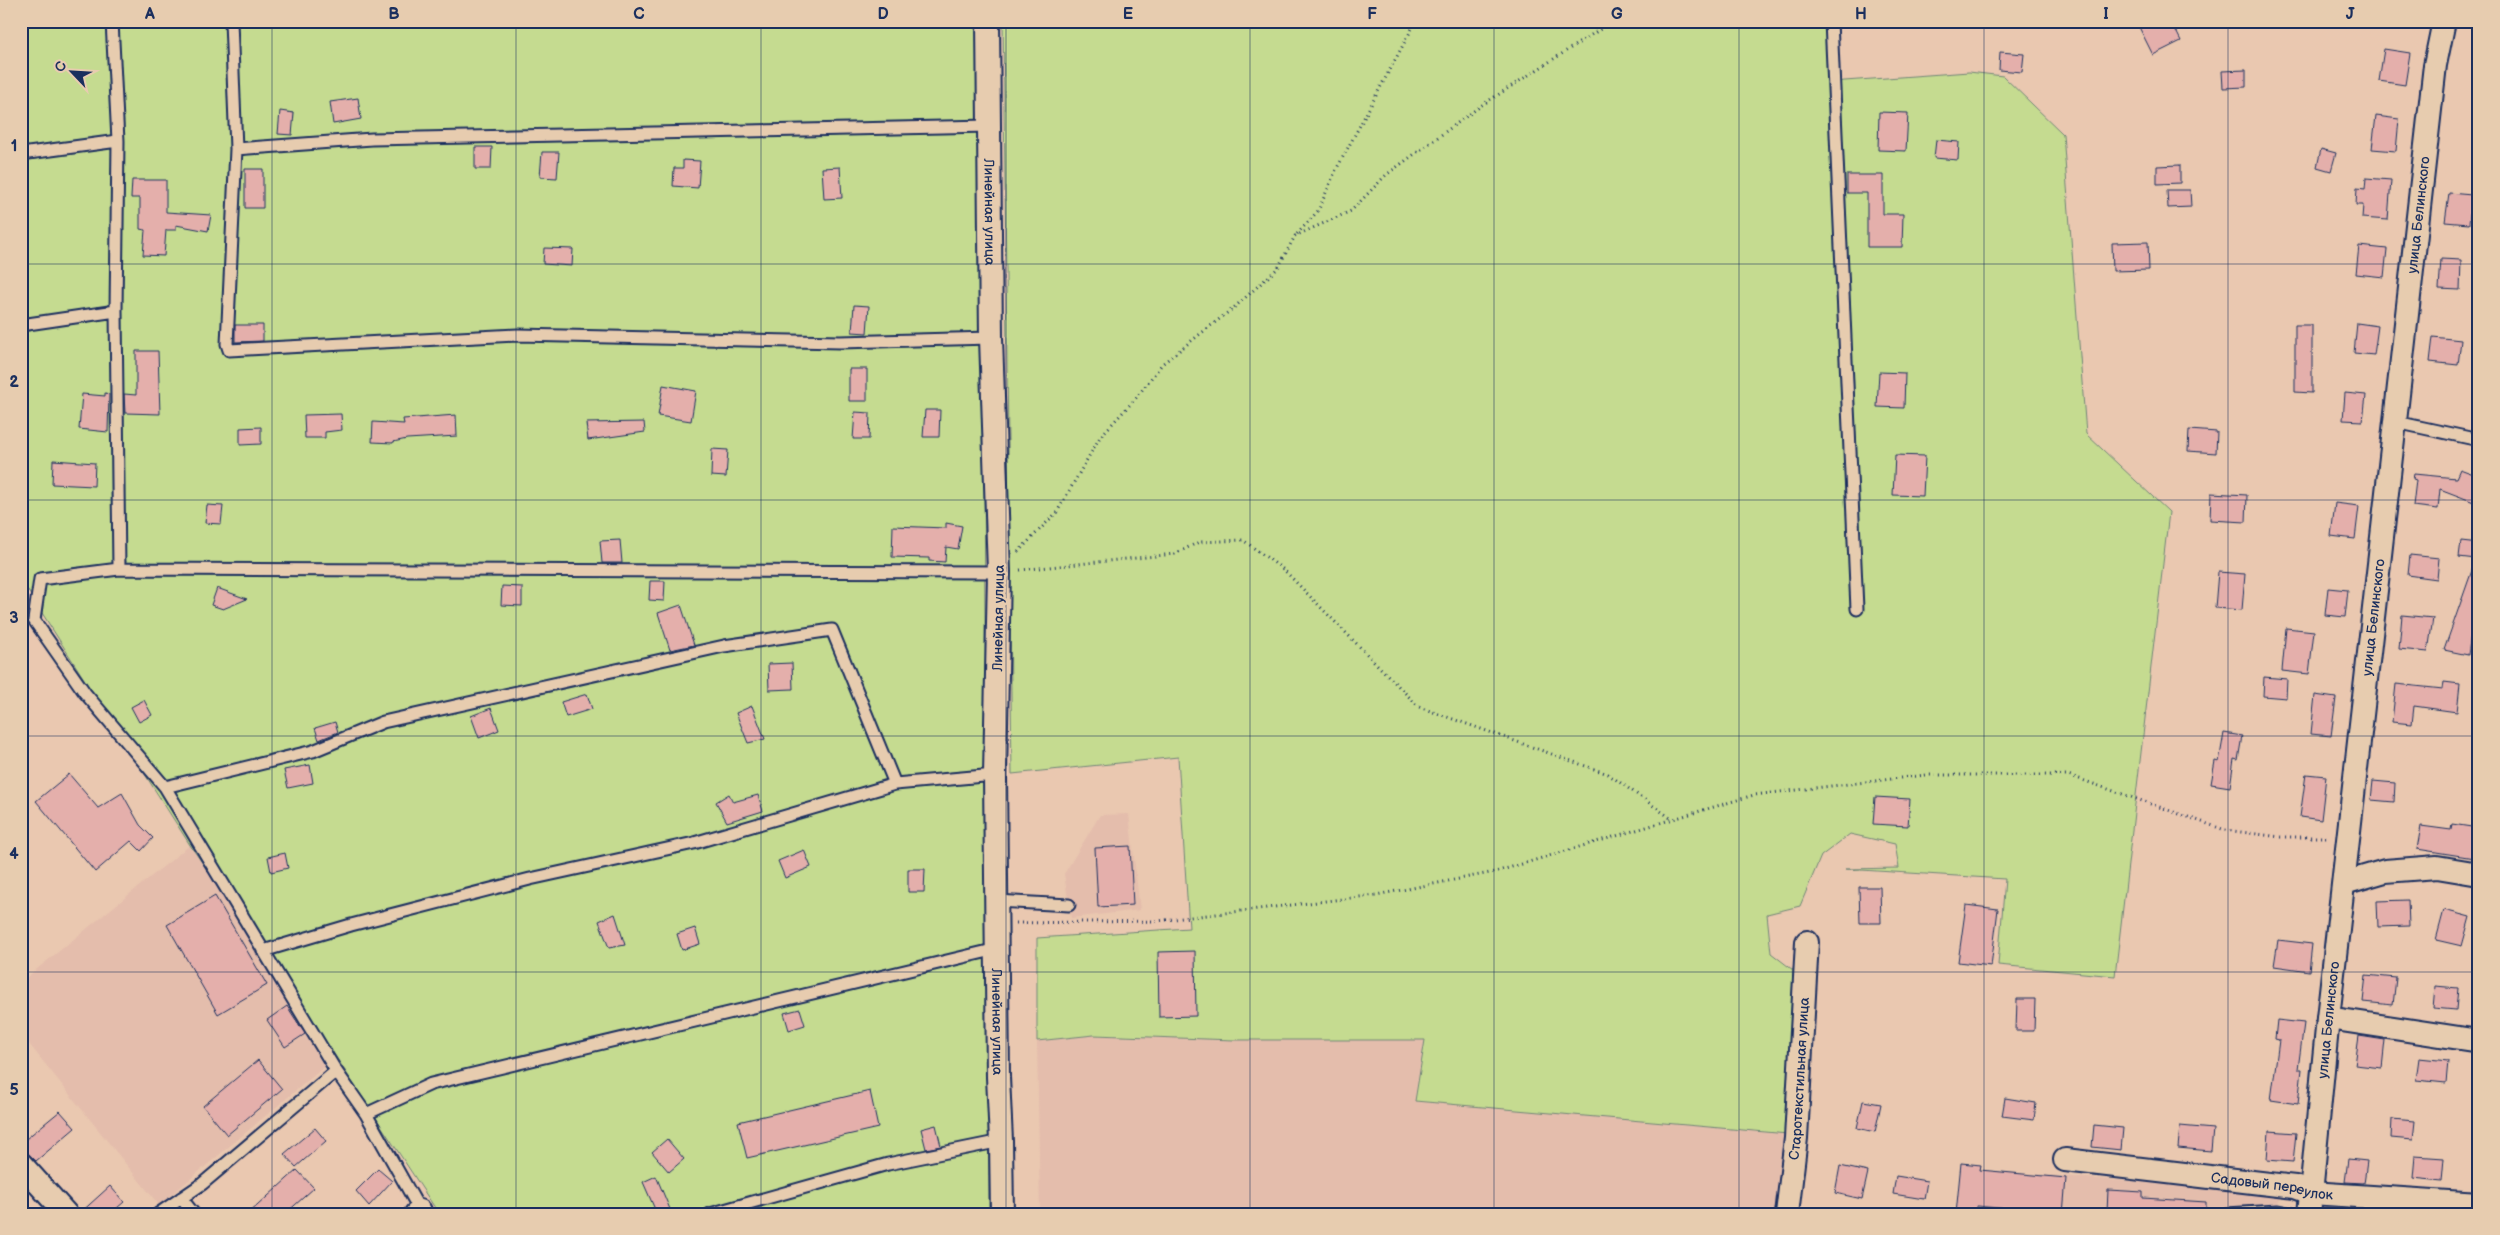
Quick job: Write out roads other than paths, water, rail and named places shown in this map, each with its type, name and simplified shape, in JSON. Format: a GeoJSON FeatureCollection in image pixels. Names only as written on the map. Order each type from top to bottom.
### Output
{"type":"FeatureCollection","features":[{"type":"Feature","properties":{"kind":"street","name":"Линейная улица"},"geometry":{"type":"LineString","coordinates":[[988,21],[991,338],[999,572],[995,775],[998,1077],[1002,1214]]}},
{"type":"Feature","properties":{"kind":"street","name":"улица Белинского"},"geometry":{"type":"LineString","coordinates":[[2310,1203],[2328,1018],[2350,837],[2435,65],[2444,21]]}},
{"type":"Feature","properties":{"kind":"street"},"geometry":{"type":"LineString","coordinates":[[2344,883],[2385,871],[2437,867],[2479,874]]}},
{"type":"Feature","properties":{"kind":"street","name":"Старотекстильная улица"},"geometry":{"type":"LineString","coordinates":[[1787,1214],[1796,1138],[1807,942]]}},
{"type":"Feature","properties":{"kind":"street"},"geometry":{"type":"LineString","coordinates":[[2328,1018],[2479,1041]]}},
{"type":"Feature","properties":{"kind":"street","name":"Садовый переулок"},"geometry":{"type":"LineString","coordinates":[[2065,1160],[2295,1187],[2310,1203],[2479,1204]]}},
{"type":"Feature","properties":{"kind":"street"},"geometry":{"type":"LineString","coordinates":[[21,1164],[66,1214]]}},
{"type":"Feature","properties":{"kind":"lane"},"geometry":{"type":"LineString","coordinates":[[112,21],[118,141],[116,311],[119,569]]}},
{"type":"Feature","properties":{"kind":"lane"},"geometry":{"type":"LineString","coordinates":[[231,21],[236,149],[227,344],[229,350],[518,336],[840,342],[991,338]]}},
{"type":"Feature","properties":{"kind":"lane"},"geometry":{"type":"LineString","coordinates":[[1831,21],[1857,609]]}},
{"type":"Feature","properties":{"kind":"lane"},"geometry":{"type":"LineString","coordinates":[[236,149],[372,139],[989,126]]}},
{"type":"Feature","properties":{"kind":"lane"},"geometry":{"type":"LineString","coordinates":[[21,154],[118,141]]}},
{"type":"Feature","properties":{"kind":"lane"},"geometry":{"type":"LineString","coordinates":[[21,325],[116,311]]}},
{"type":"Feature","properties":{"kind":"lane"},"geometry":{"type":"LineString","coordinates":[[2396,422],[2479,440]]}},
{"type":"Feature","properties":{"kind":"lane"},"geometry":{"type":"LineString","coordinates":[[419,1213],[366,1114],[336,1071],[164,787],[86,694],[34,620],[40,579],[119,569],[999,572]]}},
{"type":"Feature","properties":{"kind":"lane"},"geometry":{"type":"LineString","coordinates":[[164,787],[313,751],[382,722],[724,646],[832,630],[894,784]]}},
{"type":"Feature","properties":{"kind":"lane"},"geometry":{"type":"LineString","coordinates":[[263,951],[350,925],[530,879],[694,843],[894,784],[995,775]]}},
{"type":"Feature","properties":{"kind":"lane"},"geometry":{"type":"LineString","coordinates":[[996,901],[1069,904]]}},
{"type":"Feature","properties":{"kind":"lane"},"geometry":{"type":"LineString","coordinates":[[366,1114],[431,1084],[997,949]]}},
{"type":"Feature","properties":{"kind":"lane"},"geometry":{"type":"LineString","coordinates":[[158,1214],[202,1184],[336,1071]]}},
{"type":"Feature","properties":{"kind":"lane"},"geometry":{"type":"LineString","coordinates":[[710,1214],[888,1164],[1001,1141]]}},
{"type":"Feature","properties":{"kind":"lane"},"geometry":{"type":"LineString","coordinates":[[181,1198],[194,1214]]}},
{"type":"Feature","properties":{"kind":"lane"},"geometry":{"type":"LineString","coordinates":[[2226,1214],[2278,1211],[2293,1214]]}}]}
